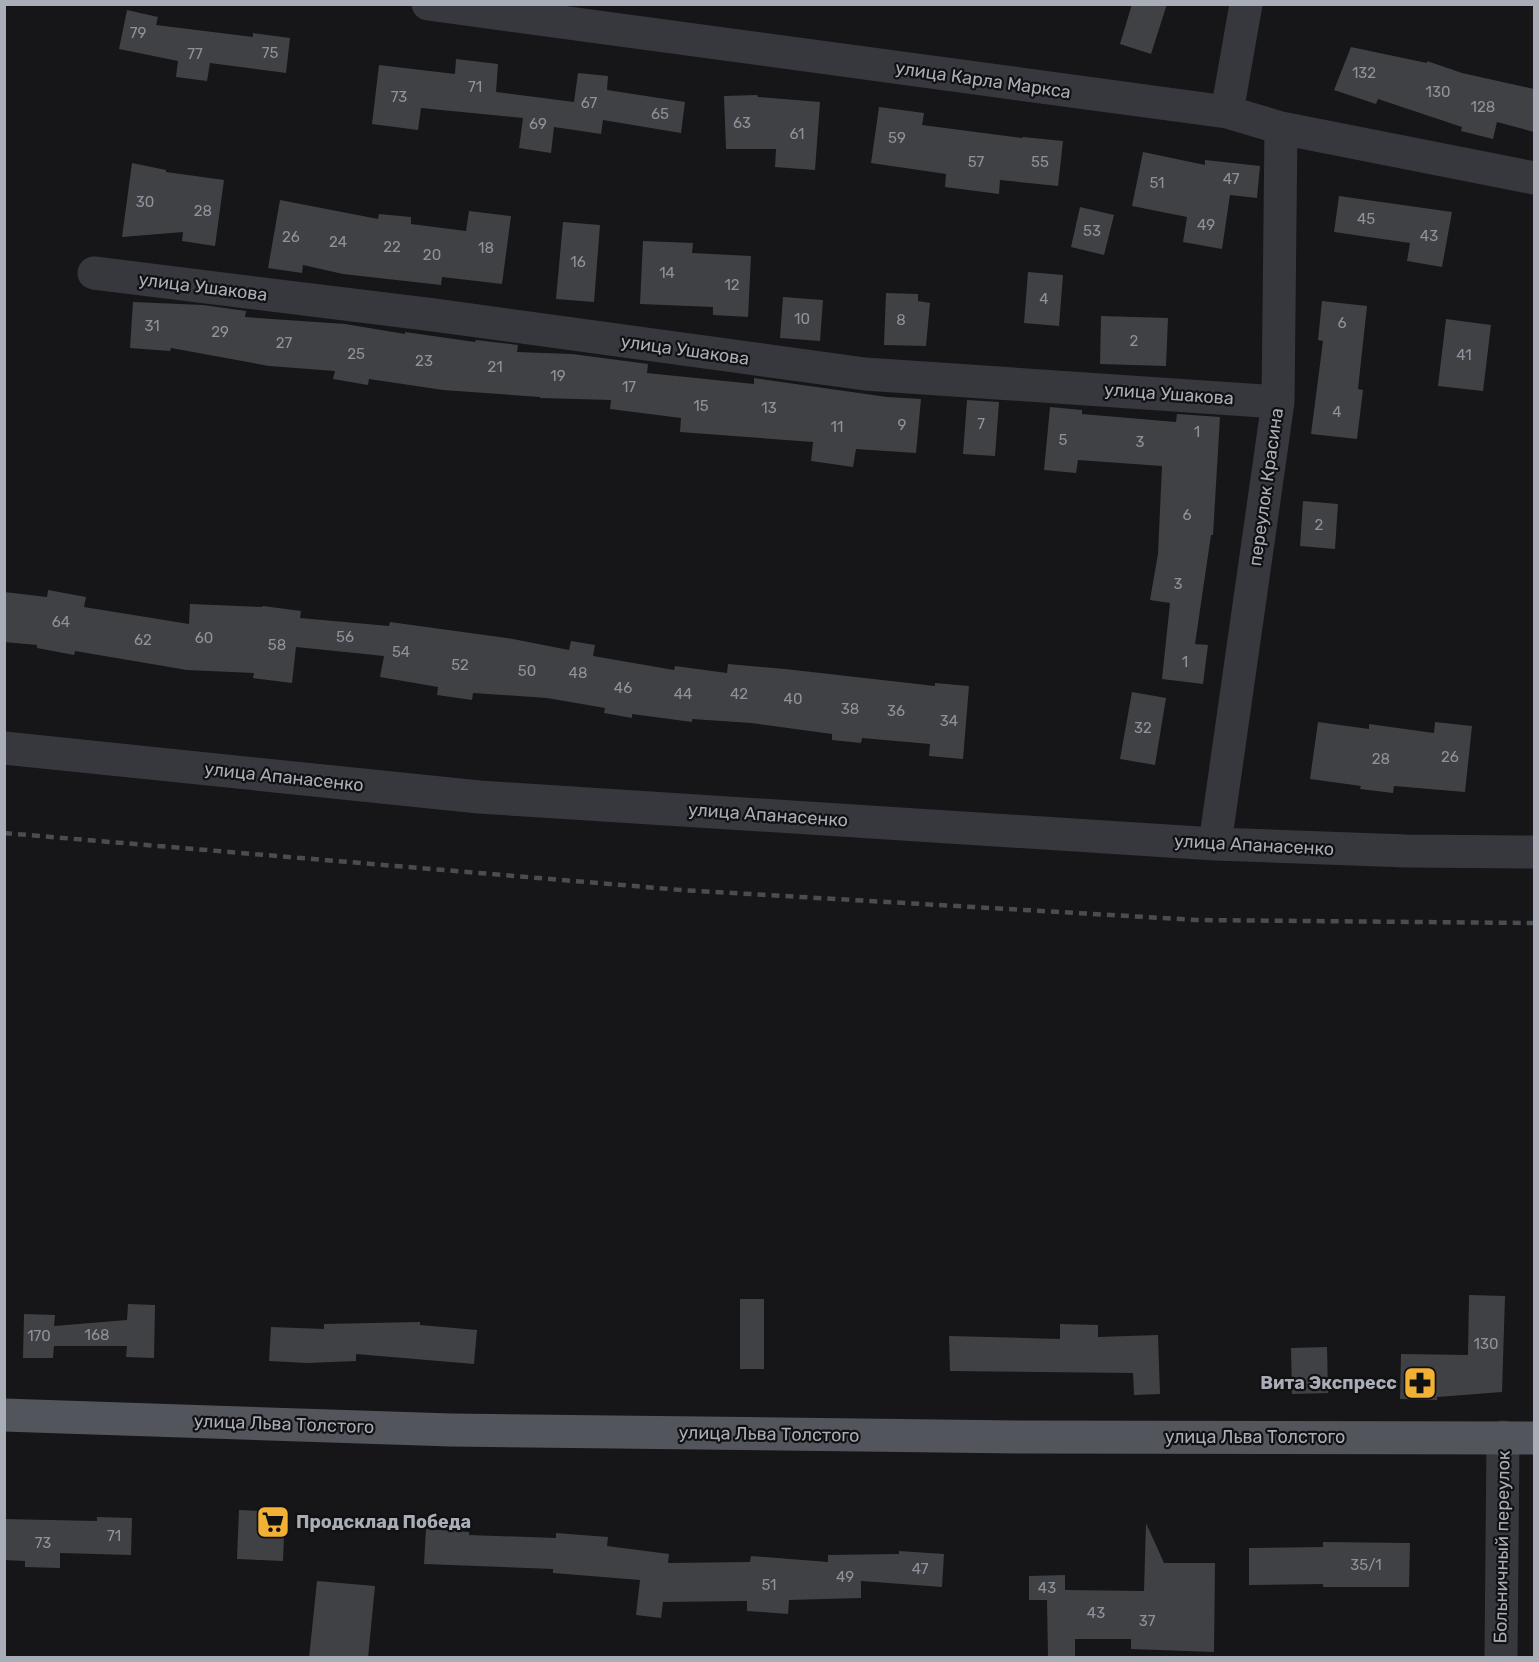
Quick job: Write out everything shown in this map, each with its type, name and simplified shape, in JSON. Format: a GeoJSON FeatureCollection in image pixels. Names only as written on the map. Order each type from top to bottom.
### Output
{"type":"FeatureCollection","features":[{"type":"Feature","properties":{"kind":"main road","name":"улица Льва Толстого"},"geometry":{"type":"LineString","coordinates":[[4,1415],[451,1430],[1024,1437],[1534,1438]]}},
{"type":"Feature","properties":{"kind":"street","name":"улица Карла Маркса"},"geometry":{"type":"LineString","coordinates":[[428,4],[1227,112],[1281,128],[1534,178]]}},
{"type":"Feature","properties":{"kind":"street"},"geometry":{"type":"LineString","coordinates":[[1227,112],[1246,4]]}},
{"type":"Feature","properties":{"kind":"street","name":"переулок Красина"},"geometry":{"type":"LineString","coordinates":[[1215,844],[1278,402],[1281,128]]}},
{"type":"Feature","properties":{"kind":"street","name":"улица Ушакова"},"geometry":{"type":"LineString","coordinates":[[94,273],[446,317],[865,374],[1278,402]]}},
{"type":"Feature","properties":{"kind":"street","name":"улица Апанасенко"},"geometry":{"type":"LineString","coordinates":[[4,748],[479,797],[1215,844],[1406,851],[1534,852]]}},
{"type":"Feature","properties":{"kind":"street","name":"Больничный переулок"},"geometry":{"type":"LineString","coordinates":[[1501,1658],[1503,1437]]}},
{"type":"Feature","properties":{"kind":"building"},"geometry":{"type":"Polygon","coordinates":[[[1132,4],[1167,4],[1151,54],[1120,44],[1132,4]]]}},
{"type":"Feature","properties":{"kind":"building"},"geometry":{"type":"Polygon","coordinates":[[[127,10],[158,17],[156,25],[253,37],[253,33],[290,38],[286,73],[210,63],[207,81],[176,77],[178,61],[119,49],[127,10]]]}},
{"type":"Feature","properties":{"kind":"building"},"geometry":{"type":"Polygon","coordinates":[[[1351,47],[1427,63],[1427,61],[1462,73],[1534,89],[1534,132],[1497,122],[1493,139],[1461,131],[1462,127],[1378,99],[1376,104],[1334,90],[1351,47]]]}},
{"type":"Feature","properties":{"kind":"building"},"geometry":{"type":"Polygon","coordinates":[[[456,59],[498,64],[496,92],[574,102],[578,73],[608,76],[607,90],[685,102],[681,133],[603,120],[601,134],[554,127],[551,153],[519,148],[523,118],[421,108],[418,130],[372,124],[379,65],[455,74],[456,59]]]}},
{"type":"Feature","properties":{"kind":"building"},"geometry":{"type":"Polygon","coordinates":[[[757,95],[758,97],[820,102],[815,170],[775,167],[776,149],[726,149],[724,96],[757,95]]]}},
{"type":"Feature","properties":{"kind":"building"},"geometry":{"type":"Polygon","coordinates":[[[879,107],[924,113],[922,125],[1063,141],[1058,186],[1000,180],[999,194],[945,187],[946,174],[871,163],[879,107]]]}},
{"type":"Feature","properties":{"kind":"building"},"geometry":{"type":"Polygon","coordinates":[[[1143,152],[1205,165],[1205,160],[1260,166],[1257,198],[1230,195],[1222,249],[1183,242],[1187,217],[1132,206],[1143,152]]]}},
{"type":"Feature","properties":{"kind":"building"},"geometry":{"type":"Polygon","coordinates":[[[132,163],[166,170],[166,172],[224,180],[215,246],[182,241],[183,232],[122,237],[132,163]]]}},
{"type":"Feature","properties":{"kind":"building"},"geometry":{"type":"Polygon","coordinates":[[[1339,196],[1452,212],[1442,267],[1407,261],[1410,243],[1334,232],[1339,196]]]}},
{"type":"Feature","properties":{"kind":"building"},"geometry":{"type":"Polygon","coordinates":[[[280,200],[378,219],[379,214],[411,217],[411,224],[466,231],[469,211],[511,216],[502,284],[442,277],[441,285],[343,274],[303,265],[302,273],[268,268],[280,200]]]}},
{"type":"Feature","properties":{"kind":"building"},"geometry":{"type":"Polygon","coordinates":[[[1080,207],[1114,215],[1104,255],[1071,247],[1080,207]]]}},
{"type":"Feature","properties":{"kind":"building"},"geometry":{"type":"Polygon","coordinates":[[[563,222],[600,225],[594,302],[556,299],[563,222]]]}},
{"type":"Feature","properties":{"kind":"building"},"geometry":{"type":"Polygon","coordinates":[[[643,241],[693,243],[692,253],[751,256],[748,317],[713,315],[713,307],[640,304],[643,241]]]}},
{"type":"Feature","properties":{"kind":"building"},"geometry":{"type":"Polygon","coordinates":[[[1028,272],[1063,275],[1059,326],[1024,323],[1028,272]]]}},
{"type":"Feature","properties":{"kind":"building"},"geometry":{"type":"Polygon","coordinates":[[[886,293],[918,294],[918,301],[930,303],[926,346],[884,345],[886,293]]]}},
{"type":"Feature","properties":{"kind":"building"},"geometry":{"type":"Polygon","coordinates":[[[783,297],[823,300],[820,341],[780,338],[783,297]]]}},
{"type":"Feature","properties":{"kind":"building"},"geometry":{"type":"Polygon","coordinates":[[[1322,301],[1367,306],[1358,389],[1363,390],[1357,439],[1311,434],[1323,341],[1318,340],[1322,301]]]}},
{"type":"Feature","properties":{"kind":"building"},"geometry":{"type":"Polygon","coordinates":[[[133,302],[203,305],[246,311],[245,317],[345,324],[405,334],[405,332],[475,342],[476,340],[518,345],[517,352],[572,354],[648,364],[647,373],[754,384],[754,378],[887,397],[921,399],[916,453],[856,449],[853,467],[811,461],[813,442],[680,432],[681,418],[610,409],[611,400],[540,398],[443,390],[369,379],[368,385],[333,379],[335,371],[269,366],[171,348],[170,351],[130,348],[133,302]]]}},
{"type":"Feature","properties":{"kind":"building"},"geometry":{"type":"Polygon","coordinates":[[[1101,316],[1168,318],[1166,366],[1100,364],[1101,316]]]}},
{"type":"Feature","properties":{"kind":"building"},"geometry":{"type":"Polygon","coordinates":[[[1446,319],[1491,325],[1483,391],[1438,386],[1446,319]]]}},
{"type":"Feature","properties":{"kind":"building"},"geometry":{"type":"Polygon","coordinates":[[[967,400],[999,402],[995,456],[963,454],[967,400]]]}},
{"type":"Feature","properties":{"kind":"building"},"geometry":{"type":"Polygon","coordinates":[[[1050,407],[1082,410],[1082,414],[1176,422],[1177,414],[1220,417],[1213,535],[1211,535],[1195,644],[1208,645],[1203,684],[1162,679],[1170,603],[1150,600],[1158,554],[1162,466],[1078,460],[1076,473],[1044,470],[1050,407]]]}},
{"type":"Feature","properties":{"kind":"building"},"geometry":{"type":"Polygon","coordinates":[[[1303,501],[1338,504],[1335,549],[1300,546],[1303,501]]]}},
{"type":"Feature","properties":{"kind":"building"},"geometry":{"type":"Polygon","coordinates":[[[48,590],[86,597],[84,607],[189,624],[190,604],[263,606],[301,611],[300,618],[389,626],[390,622],[513,639],[569,650],[571,641],[595,645],[593,656],[674,670],[675,666],[727,673],[728,664],[935,686],[935,683],[969,686],[963,759],[929,756],[930,744],[862,738],[861,743],[832,740],[832,734],[751,723],[692,719],[692,722],[632,714],[632,718],[604,713],[605,708],[547,698],[473,693],[472,700],[437,695],[438,687],[380,677],[384,656],[296,647],[292,683],[253,678],[254,673],[187,670],[75,651],[74,655],[37,648],[37,645],[4,642],[4,592],[47,597],[48,590]]]}},
{"type":"Feature","properties":{"kind":"building"},"geometry":{"type":"Polygon","coordinates":[[[1132,692],[1166,698],[1155,765],[1120,759],[1132,692]]]}},
{"type":"Feature","properties":{"kind":"building"},"geometry":{"type":"Polygon","coordinates":[[[1318,722],[1369,729],[1369,724],[1434,733],[1435,722],[1472,726],[1465,792],[1394,786],[1393,793],[1310,779],[1318,722]]]}},
{"type":"Feature","properties":{"kind":"building"},"geometry":{"type":"Polygon","coordinates":[[[1469,1295],[1505,1296],[1502,1392],[1437,1397],[1437,1400],[1400,1399],[1401,1354],[1468,1355],[1469,1295]]]}},
{"type":"Feature","properties":{"kind":"building"},"geometry":{"type":"Polygon","coordinates":[[[740,1299],[764,1299],[764,1369],[740,1369],[740,1299]]]}},
{"type":"Feature","properties":{"kind":"building"},"geometry":{"type":"Polygon","coordinates":[[[128,1304],[155,1305],[154,1358],[126,1357],[127,1346],[54,1346],[53,1358],[23,1358],[24,1314],[55,1315],[54,1326],[127,1320],[128,1304]]]}},
{"type":"Feature","properties":{"kind":"building"},"geometry":{"type":"Polygon","coordinates":[[[420,1322],[420,1325],[477,1330],[474,1364],[356,1354],[356,1361],[307,1363],[269,1361],[271,1327],[324,1329],[324,1324],[420,1322]]]}},
{"type":"Feature","properties":{"kind":"building"},"geometry":{"type":"Polygon","coordinates":[[[1060,1324],[1098,1325],[1098,1337],[1158,1335],[1160,1394],[1134,1395],[1133,1373],[950,1371],[949,1336],[1060,1339],[1060,1324]]]}},
{"type":"Feature","properties":{"kind":"building"},"geometry":{"type":"Polygon","coordinates":[[[1327,1347],[1328,1393],[1292,1394],[1291,1348],[1327,1347]]]}},
{"type":"Feature","properties":{"kind":"building"},"geometry":{"type":"Polygon","coordinates":[[[239,1510],[285,1512],[283,1561],[237,1559],[239,1510]]]}},
{"type":"Feature","properties":{"kind":"building"},"geometry":{"type":"Polygon","coordinates":[[[97,1517],[132,1518],[131,1555],[60,1553],[60,1568],[25,1567],[25,1561],[4,1560],[4,1519],[97,1521],[97,1517]]]}},
{"type":"Feature","properties":{"kind":"building"},"geometry":{"type":"Polygon","coordinates":[[[1146,1523],[1164,1563],[1215,1563],[1214,1652],[1131,1649],[1131,1639],[1075,1639],[1075,1658],[1048,1658],[1047,1600],[1029,1600],[1029,1576],[1065,1575],[1065,1590],[1144,1591],[1146,1523]]]}},
{"type":"Feature","properties":{"kind":"building"},"geometry":{"type":"Polygon","coordinates":[[[426,1529],[469,1532],[469,1535],[556,1538],[556,1533],[608,1537],[607,1546],[669,1554],[668,1563],[750,1562],[751,1556],[828,1562],[828,1555],[899,1554],[899,1551],[944,1554],[942,1587],[861,1581],[861,1598],[789,1600],[788,1614],[747,1611],[747,1601],[663,1602],[661,1618],[636,1615],[640,1580],[553,1573],[553,1569],[424,1564],[426,1529]]]}},
{"type":"Feature","properties":{"kind":"building"},"geometry":{"type":"Polygon","coordinates":[[[1323,1542],[1410,1543],[1409,1587],[1323,1587],[1323,1584],[1249,1585],[1249,1548],[1323,1547],[1323,1542]]]}},
{"type":"Feature","properties":{"kind":"building"},"geometry":{"type":"Polygon","coordinates":[[[317,1581],[375,1586],[368,1658],[309,1658],[317,1581]]]}},
{"type":"Feature","properties":{"kind":"railway"},"geometry":{"type":"LineString","coordinates":[[4,833],[681,890],[1197,920],[1534,923]]}},
{"type":"Feature","properties":{"kind":"place","name":"Вита Экспресс"},"geometry":{"type":"Point","coordinates":[1420,1383]}},
{"type":"Feature","properties":{"kind":"place","name":"Продсклад Победа"},"geometry":{"type":"Point","coordinates":[273,1522]}}]}
